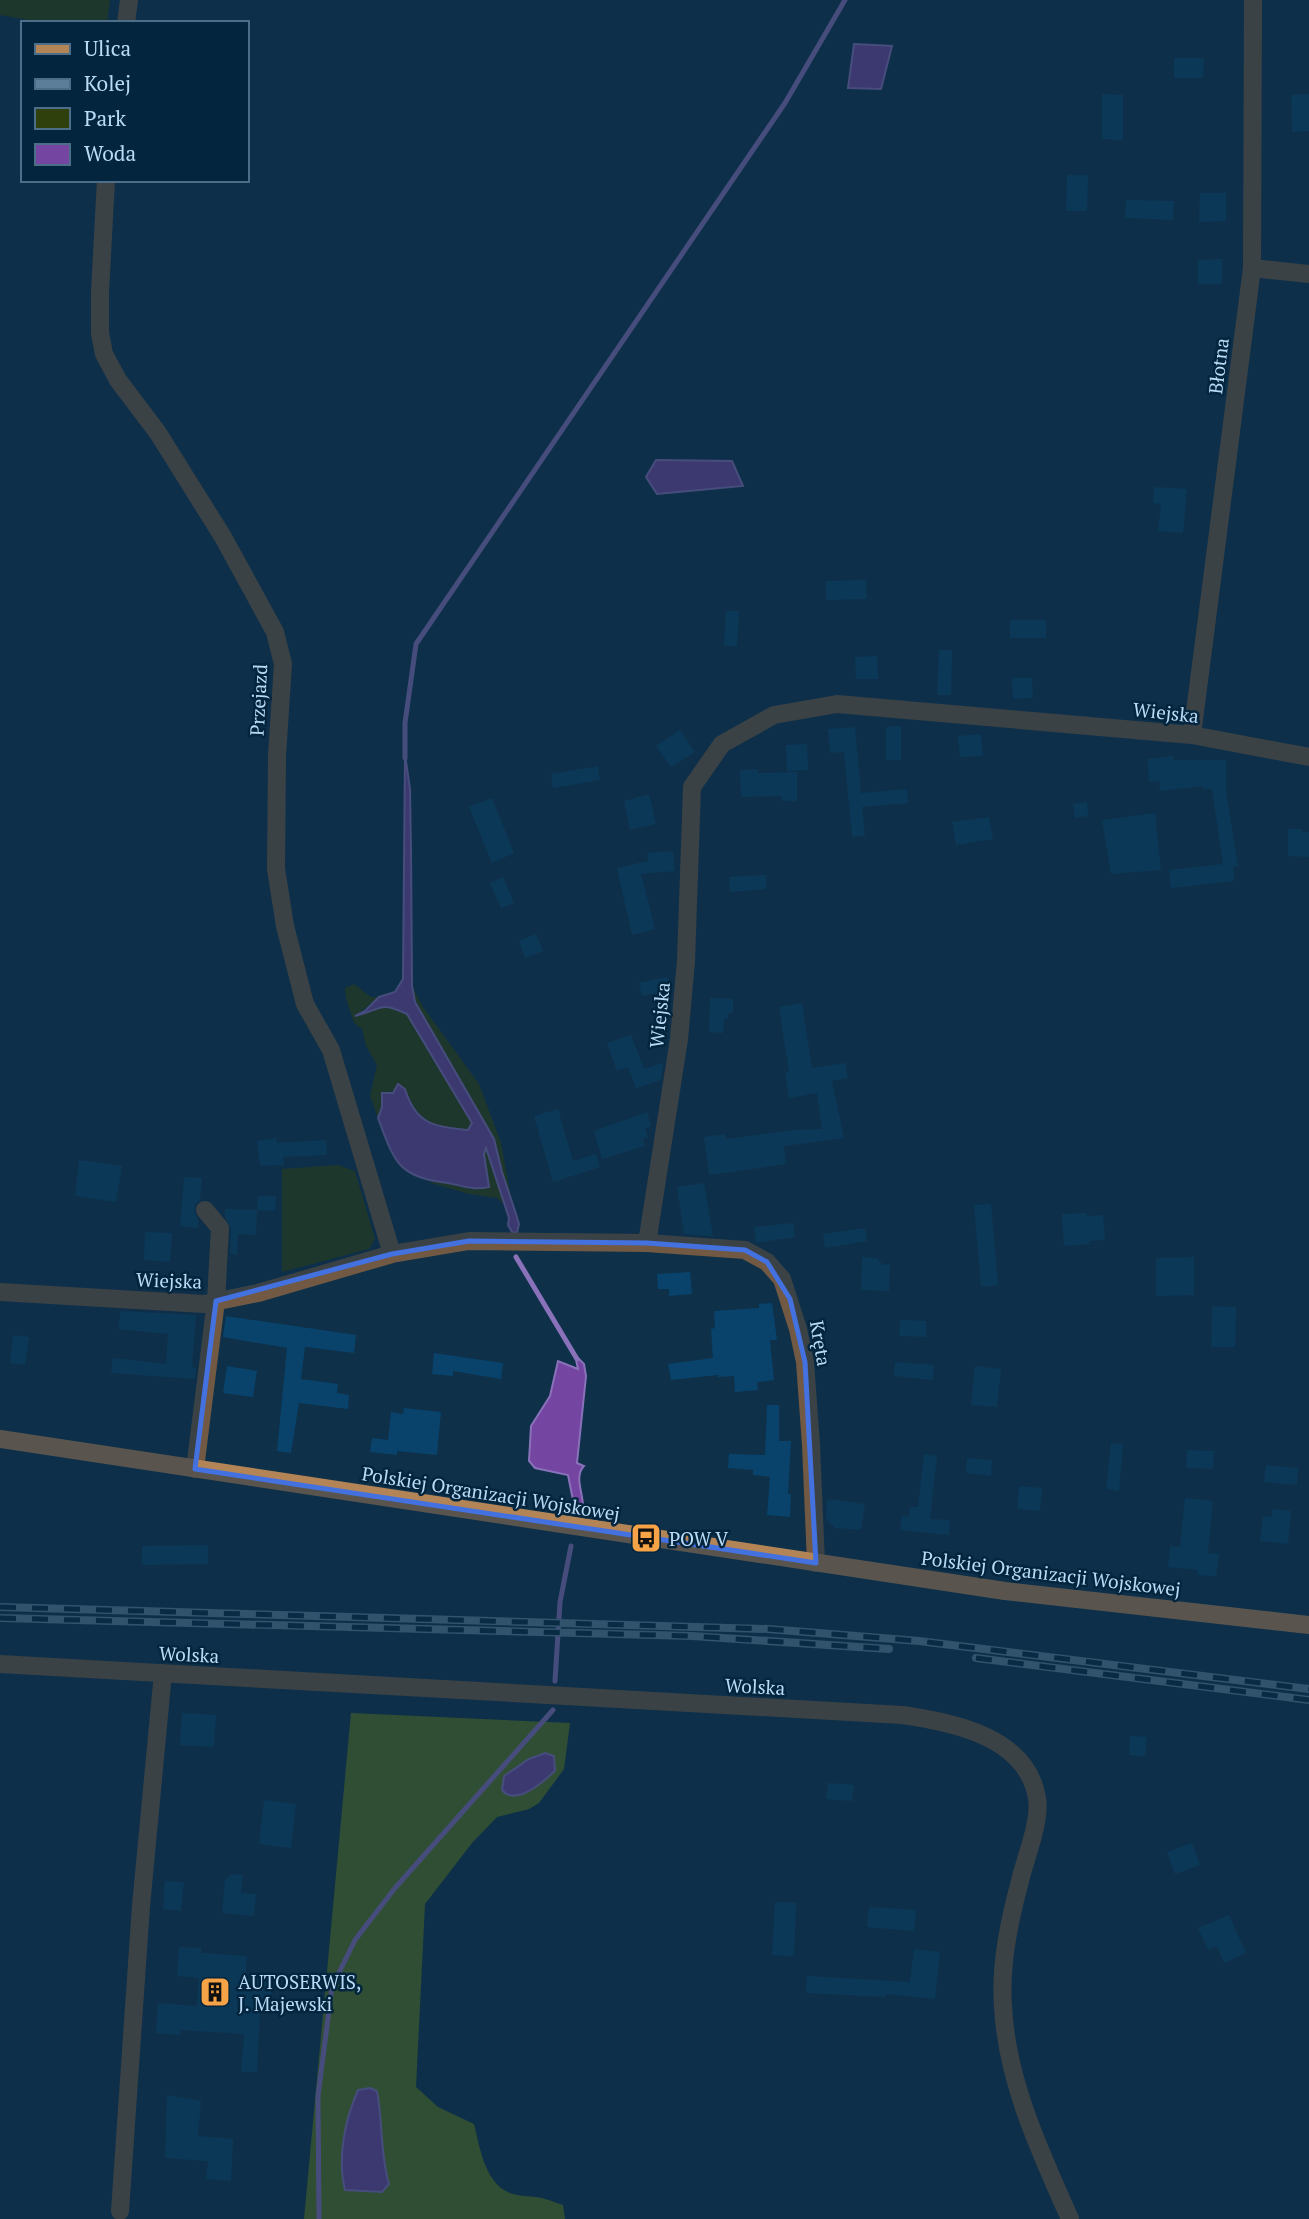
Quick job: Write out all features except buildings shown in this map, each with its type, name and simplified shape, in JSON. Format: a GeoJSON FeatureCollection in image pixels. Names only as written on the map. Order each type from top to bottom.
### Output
{"type":"FeatureCollection","features":[{"type":"Feature","properties":{"kind":"main road","name":"Polskiej Organizacji Wojskowej"},"geometry":{"type":"LineString","coordinates":[[0,1439],[816,1563],[1065,1598],[1309,1625]]}},
{"type":"Feature","properties":{"kind":"street"},"geometry":{"type":"LineString","coordinates":[[125,21],[129,0]]}},
{"type":"Feature","properties":{"kind":"street","name":"Błotna"},"geometry":{"type":"LineString","coordinates":[[1192,735],[1252,268],[1253,0]]}},
{"type":"Feature","properties":{"kind":"street","name":"Przejazd"},"geometry":{"type":"LineString","coordinates":[[106,182],[100,292],[100,333],[104,354],[118,380],[158,433],[223,537],[275,632],[284,664],[277,756],[276,869],[285,926],[305,1004],[331,1050],[392,1254]]}},
{"type":"Feature","properties":{"kind":"street"},"geometry":{"type":"LineString","coordinates":[[1252,268],[1309,274]]}},
{"type":"Feature","properties":{"kind":"street","name":"Wiejska"},"geometry":{"type":"LineString","coordinates":[[0,1292],[204,1304],[258,1293],[392,1254],[469,1241],[647,1242],[679,1040],[686,961],[692,787],[722,744],[774,715],[837,704],[1192,735],[1309,757]]}},
{"type":"Feature","properties":{"kind":"street"},"geometry":{"type":"LineString","coordinates":[[195,1469],[215,1301],[220,1228],[205,1210]]}},
{"type":"Feature","properties":{"kind":"street","name":"Kręta"},"geometry":{"type":"LineString","coordinates":[[647,1242],[745,1250],[767,1262],[782,1279],[799,1329],[805,1362],[816,1563]]}},
{"type":"Feature","properties":{"kind":"street","name":"Wolska"},"geometry":{"type":"LineString","coordinates":[[0,1664],[902,1715],[938,1720],[992,1739],[1024,1768],[1032,1780],[1038,1801],[1002,1967],[1003,2008],[1010,2059],[1025,2111],[1070,2219]]}},
{"type":"Feature","properties":{"kind":"street"},"geometry":{"type":"LineString","coordinates":[[120,2211],[141,1906],[163,1673]]}},
{"type":"Feature","properties":{"kind":"highlighted area"},"geometry":{"type":"Polygon","coordinates":[[[469,1241],[647,1243],[745,1250],[767,1262],[790,1299],[805,1362],[816,1563],[195,1469],[216,1301],[392,1254],[469,1241]]]}},
{"type":"Feature","properties":{"kind":"green space"},"geometry":{"type":"Polygon","coordinates":[[[0,0],[110,0],[107,21],[34,21],[0,15],[0,0]]]}},
{"type":"Feature","properties":{"kind":"green space"},"geometry":{"type":"Polygon","coordinates":[[[354,984],[371,997],[379,997],[358,1014],[390,1006],[407,1014],[472,1123],[468,1130],[428,1122],[415,1110],[405,1089],[382,1093],[382,1107],[378,1118],[370,1096],[377,1065],[366,1046],[362,1029],[354,1023],[346,998],[345,988],[354,984]]]}},
{"type":"Feature","properties":{"kind":"green space"},"geometry":{"type":"Polygon","coordinates":[[[412,986],[423,1007],[479,1084],[501,1143],[511,1198],[489,1130],[415,1002],[412,986]]]}},
{"type":"Feature","properties":{"kind":"green space"},"geometry":{"type":"Polygon","coordinates":[[[486,1146],[505,1205],[497,1198],[469,1194],[428,1182],[441,1182],[474,1190],[486,1146]]]}},
{"type":"Feature","properties":{"kind":"green space"},"geometry":{"type":"Polygon","coordinates":[[[338,1165],[355,1171],[375,1239],[369,1249],[282,1272],[282,1169],[338,1165]]]}},
{"type":"Feature","properties":{"kind":"green space"},"geometry":{"type":"Polygon","coordinates":[[[351,1713],[570,1723],[564,1769],[539,1803],[529,1809],[497,1817],[472,1843],[425,1904],[416,2087],[438,2107],[474,2124],[485,2165],[496,2183],[513,2194],[543,2198],[563,2205],[565,2219],[304,2219],[351,1713]]]}},
{"type":"Feature","properties":{"kind":"water"},"geometry":{"type":"Polygon","coordinates":[[[854,44],[892,46],[881,89],[848,88],[854,44]]]}},
{"type":"Feature","properties":{"kind":"water"},"geometry":{"type":"Polygon","coordinates":[[[656,460],[732,461],[743,486],[657,494],[646,477],[656,460]]]}},
{"type":"Feature","properties":{"kind":"water"},"geometry":{"type":"Polygon","coordinates":[[[405,754],[410,789],[412,986],[415,1002],[494,1139],[519,1224],[517,1233],[512,1232],[508,1225],[509,1218],[486,1148],[484,1154],[489,1187],[470,1188],[426,1179],[414,1175],[398,1162],[378,1118],[382,1107],[382,1093],[393,1093],[398,1084],[405,1089],[415,1110],[428,1121],[436,1125],[468,1130],[472,1123],[407,1014],[380,1007],[355,1016],[365,1011],[379,997],[395,992],[403,979],[405,754]]]}},
{"type":"Feature","properties":{"kind":"water"},"geometry":{"type":"Polygon","coordinates":[[[575,1355],[584,1364],[586,1376],[577,1463],[584,1466],[579,1480],[583,1506],[574,1505],[568,1475],[535,1468],[529,1461],[531,1426],[550,1396],[558,1361],[578,1369],[575,1355]]]}},
{"type":"Feature","properties":{"kind":"water"},"geometry":{"type":"Polygon","coordinates":[[[545,1753],[554,1756],[555,1771],[530,1791],[522,1794],[515,1796],[502,1790],[504,1776],[529,1759],[545,1753]]]}},
{"type":"Feature","properties":{"kind":"water"},"geometry":{"type":"Polygon","coordinates":[[[370,2088],[377,2091],[389,2184],[382,2192],[345,2190],[342,2152],[349,2113],[358,2090],[370,2088]]]}},
{"type":"Feature","properties":{"kind":"waterway"},"geometry":{"type":"LineString","coordinates":[[405,758],[405,723],[416,644],[785,103],[845,0]]}},
{"type":"Feature","properties":{"kind":"waterway"},"geometry":{"type":"LineString","coordinates":[[516,1257],[577,1359]]}},
{"type":"Feature","properties":{"kind":"waterway"},"geometry":{"type":"LineString","coordinates":[[555,1681],[560,1602],[571,1546]]}},
{"type":"Feature","properties":{"kind":"waterway"},"geometry":{"type":"LineString","coordinates":[[319,2219],[318,2096],[332,1987],[355,1940],[395,1888],[553,1710]]}},
{"type":"Feature","properties":{"kind":"railway"},"geometry":{"type":"LineString","coordinates":[[0,1607],[768,1629],[919,1641],[1309,1689]]}},
{"type":"Feature","properties":{"kind":"railway"},"geometry":{"type":"LineString","coordinates":[[0,1618],[692,1636],[889,1649]]}},
{"type":"Feature","properties":{"kind":"railway"},"geometry":{"type":"LineString","coordinates":[[976,1658],[1309,1700]]}},
{"type":"Feature","properties":{"kind":"place","name":"POW V"},"geometry":{"type":"Point","coordinates":[646,1538]}},
{"type":"Feature","properties":{"kind":"place","name":"AUTOSERWIS, J. Majewski"},"geometry":{"type":"Point","coordinates":[215,1992]}}]}
